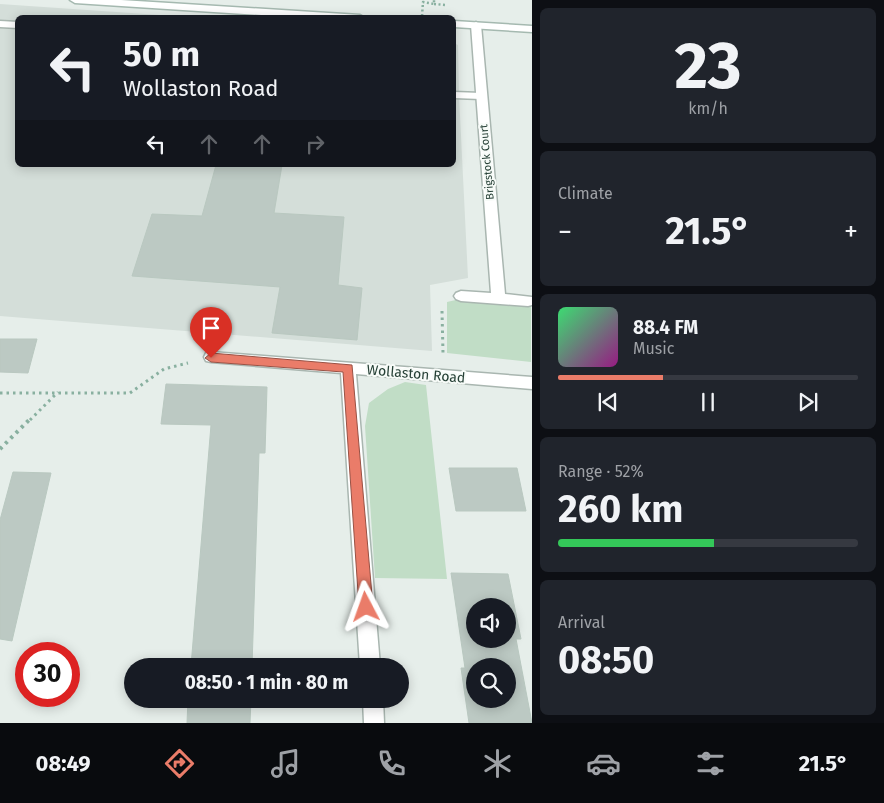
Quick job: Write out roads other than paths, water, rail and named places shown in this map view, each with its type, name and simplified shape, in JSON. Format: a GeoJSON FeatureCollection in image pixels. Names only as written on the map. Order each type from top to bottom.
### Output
{"type":"FeatureCollection","features":[{"type":"Feature","properties":{"kind":"street"},"geometry":{"type":"LineString","coordinates":[[76,0],[313,15]]}},
{"type":"Feature","properties":{"kind":"street"},"geometry":{"type":"LineString","coordinates":[[0,24],[15,26]]}},
{"type":"Feature","properties":{"kind":"street"},"geometry":{"type":"LineString","coordinates":[[456,24],[532,29]]}},
{"type":"Feature","properties":{"kind":"street","name":"Brigstock Court"},"geometry":{"type":"LineString","coordinates":[[476,25],[498,299]]}},
{"type":"Feature","properties":{"kind":"street"},"geometry":{"type":"LineString","coordinates":[[456,95],[481,96]]}},
{"type":"Feature","properties":{"kind":"street"},"geometry":{"type":"LineString","coordinates":[[461,296],[528,300]]}},
{"type":"Feature","properties":{"kind":"street","name":"Wollaston Road"},"geometry":{"type":"LineString","coordinates":[[211,358],[532,384]]}},
{"type":"Feature","properties":{"kind":"street"},"geometry":{"type":"LineString","coordinates":[[348,368],[369,658]]}},
{"type":"Feature","properties":{"kind":"street"},"geometry":{"type":"LineString","coordinates":[[373,708],[374,723]]}}]}
